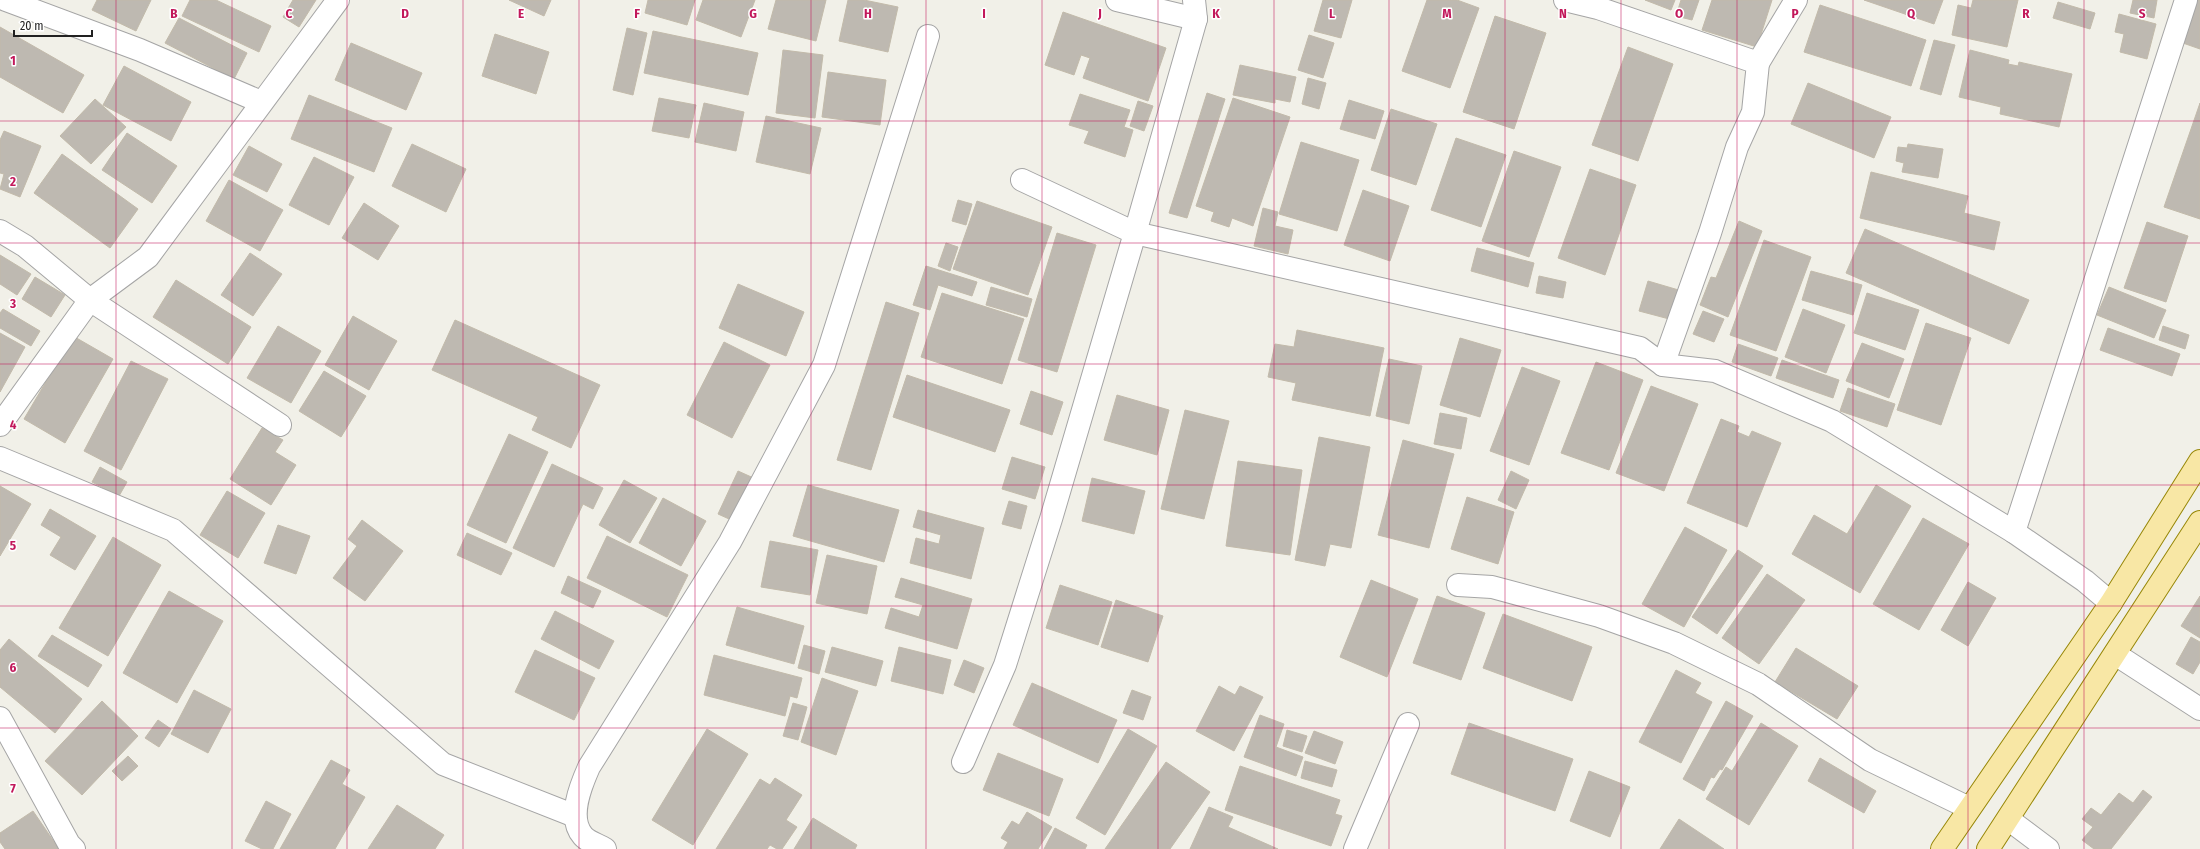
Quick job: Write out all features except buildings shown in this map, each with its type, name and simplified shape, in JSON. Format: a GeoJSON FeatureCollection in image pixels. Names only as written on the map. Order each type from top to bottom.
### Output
{"type":"FeatureCollection","features":[{"type":"Feature","properties":{"kind":"main road"},"geometry":{"type":"LineString","coordinates":[[1942,849],[2111,603],[2200,461]]}},
{"type":"Feature","properties":{"kind":"main road"},"geometry":{"type":"LineString","coordinates":[[1988,849],[2114,654],[2198,531]]}},
{"type":"Feature","properties":{"kind":"street"},"geometry":{"type":"LineString","coordinates":[[6,0],[140,50],[261,102]]}},
{"type":"Feature","properties":{"kind":"street"},"geometry":{"type":"LineString","coordinates":[[0,425],[90,300],[148,257],[218,165],[261,102],[338,0]]}},
{"type":"Feature","properties":{"kind":"street"},"geometry":{"type":"LineString","coordinates":[[963,762],[1005,665],[1052,519],[1135,232],[1195,10],[1117,0]]}},
{"type":"Feature","properties":{"kind":"street"},"geometry":{"type":"LineString","coordinates":[[1565,0],[1598,8],[1758,63]]}},
{"type":"Feature","properties":{"kind":"street"},"geometry":{"type":"LineString","coordinates":[[1663,364],[1710,233],[1737,147],[1753,112],[1758,63],[1796,0]]}},
{"type":"Feature","properties":{"kind":"street"},"geometry":{"type":"LineString","coordinates":[[2014,532],[2186,0]]}},
{"type":"Feature","properties":{"kind":"street"},"geometry":{"type":"LineString","coordinates":[[605,849],[583,836],[575,816],[580,790],[589,766],[730,542],[824,364],[928,36]]}},
{"type":"Feature","properties":{"kind":"street"},"geometry":{"type":"LineString","coordinates":[[1022,180],[1135,232],[1640,348],[1663,364],[1715,371],[1832,421],[2014,532],[2085,580],[2111,603]]}},
{"type":"Feature","properties":{"kind":"street"},"geometry":{"type":"LineString","coordinates":[[0,231],[25,246],[90,300],[280,425]]}},
{"type":"Feature","properties":{"kind":"street"},"geometry":{"type":"LineString","coordinates":[[0,458],[173,530],[443,764],[575,816]]}},
{"type":"Feature","properties":{"kind":"street"},"geometry":{"type":"LineString","coordinates":[[1458,585],[1492,587],[1591,614],[1674,643],[1758,684],[1870,760],[1969,808]]}},
{"type":"Feature","properties":{"kind":"street"},"geometry":{"type":"LineString","coordinates":[[2114,654],[2200,709]]}},
{"type":"Feature","properties":{"kind":"street"},"geometry":{"type":"LineString","coordinates":[[0,718],[69,844],[74,849]]}},
{"type":"Feature","properties":{"kind":"street"},"geometry":{"type":"LineString","coordinates":[[1355,849],[1408,724]]}},
{"type":"Feature","properties":{"kind":"street"},"geometry":{"type":"LineString","coordinates":[[2008,819],[2048,849]]}}]}
